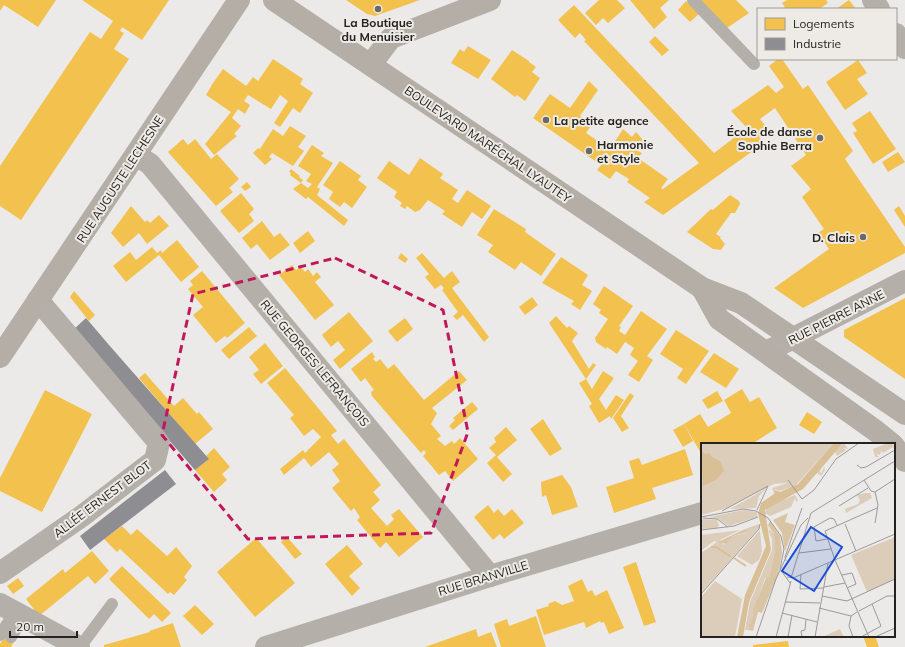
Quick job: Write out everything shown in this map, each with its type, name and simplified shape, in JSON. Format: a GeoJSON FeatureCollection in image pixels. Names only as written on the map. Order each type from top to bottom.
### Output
{"type":"FeatureCollection","features":[{"type":"Feature","properties":{"kind":"main road","name":"RUE AUGUSTE LECHESNE"},"geometry":{"type":"LineString","coordinates":[[0,357],[239,0]]}},
{"type":"Feature","properties":{"kind":"main road","name":"BOULEVARD MARÉCHAL LYAUTEY"},"geometry":{"type":"LineString","coordinates":[[274,0],[702,288],[741,303],[905,414]]}},
{"type":"Feature","properties":{"kind":"main road"},"geometry":{"type":"LineString","coordinates":[[371,64],[391,38],[490,0]]}},
{"type":"Feature","properties":{"kind":"main road","name":"BOULEVARD MARÉCHAL LYAUTEY"},"geometry":{"type":"LineString","coordinates":[[702,288],[719,319],[876,430],[888,443]]}},
{"type":"Feature","properties":{"kind":"street"},"geometry":{"type":"LineString","coordinates":[[897,36],[905,48]]}},
{"type":"Feature","properties":{"kind":"street","name":"RUE GEORGES LEFRANÇOIS"},"geometry":{"type":"LineString","coordinates":[[136,154],[150,164],[490,576]]}},
{"type":"Feature","properties":{"kind":"street","name":"RUE PIERRE ANNE"},"geometry":{"type":"LineString","coordinates":[[766,352],[905,281]]}},
{"type":"Feature","properties":{"kind":"street","name":"ALLÉE ERNEST BLOT"},"geometry":{"type":"LineString","coordinates":[[0,573],[82,516],[155,460],[159,443],[38,300]]}},
{"type":"Feature","properties":{"kind":"street","name":"RUE BRANVILLE"},"geometry":{"type":"LineString","coordinates":[[266,647],[490,576],[701,513]]}},
{"type":"Feature","properties":{"kind":"street"},"geometry":{"type":"LineString","coordinates":[[13,611],[80,647]]}},
{"type":"Feature","properties":{"kind":"lane"},"geometry":{"type":"LineString","coordinates":[[693,0],[754,64]]}},
{"type":"Feature","properties":{"kind":"lane"},"geometry":{"type":"LineString","coordinates":[[80,647],[112,604]]}},
{"type":"Feature","properties":{"kind":"lane"},"geometry":{"type":"LineString","coordinates":[[6,636],[13,611]]}},
{"type":"Feature","properties":{"kind":"highlighted area"},"geometry":{"type":"Polygon","coordinates":[[[335,258],[443,310],[468,432],[431,533],[248,539],[162,435],[193,294],[335,258]]]}},
{"type":"Feature","properties":{"kind":"building: Logements"},"geometry":{"type":"Polygon","coordinates":[[[0,0],[56,0],[38,27],[4,5],[0,11],[0,0]]]}},
{"type":"Feature","properties":{"kind":"building: Logements"},"geometry":{"type":"Polygon","coordinates":[[[82,0],[169,0],[142,40],[122,27],[120,31],[124,33],[114,49],[129,59],[21,220],[0,206],[0,166],[90,32],[101,39],[113,21],[82,0]]]}},
{"type":"Feature","properties":{"kind":"building: Logements","name":"La Boutique du Menuisier"},"geometry":{"type":"Polygon","coordinates":[[[346,0],[420,0],[375,16],[367,14],[346,0]]]}},
{"type":"Feature","properties":{"kind":"building: Logements"},"geometry":{"type":"Polygon","coordinates":[[[599,0],[617,0],[625,8],[608,23],[603,18],[596,25],[585,13],[599,0]]]}},
{"type":"Feature","properties":{"kind":"building: Logements"},"geometry":{"type":"Polygon","coordinates":[[[630,0],[669,0],[660,8],[667,17],[654,29],[630,0]]]}},
{"type":"Feature","properties":{"kind":"building: Logements"},"geometry":{"type":"Polygon","coordinates":[[[698,0],[736,0],[749,13],[727,28],[698,0]]]}},
{"type":"Feature","properties":{"kind":"building: Logements"},"geometry":{"type":"Polygon","coordinates":[[[787,0],[826,0],[828,3],[820,8],[785,8],[782,3],[787,0]]]}},
{"type":"Feature","properties":{"kind":"building: Logements"},"geometry":{"type":"Polygon","coordinates":[[[849,0],[855,8],[837,8],[849,0]]]}},
{"type":"Feature","properties":{"kind":"building: Logements"},"geometry":{"type":"Polygon","coordinates":[[[686,1],[699,14],[690,22],[678,10],[686,1]]]}},
{"type":"Feature","properties":{"kind":"building: Logements"},"geometry":{"type":"Polygon","coordinates":[[[574,5],[714,153],[747,128],[731,111],[768,85],[776,93],[784,87],[769,66],[777,60],[783,60],[803,89],[808,85],[853,151],[845,159],[905,247],[905,253],[803,308],[774,288],[829,249],[818,233],[824,229],[802,197],[811,189],[791,166],[806,155],[775,108],[760,119],[769,130],[759,137],[764,143],[663,215],[644,202],[650,198],[627,182],[629,179],[616,171],[610,179],[597,170],[601,165],[533,118],[550,94],[570,108],[589,81],[598,90],[580,116],[592,124],[586,133],[610,149],[623,129],[632,137],[636,132],[643,140],[636,150],[642,153],[638,158],[668,179],[661,188],[663,189],[699,163],[584,41],[586,40],[580,33],[575,38],[558,20],[574,5]]]}},
{"type":"Feature","properties":{"kind":"building: Logements"},"geometry":{"type":"Polygon","coordinates":[[[655,36],[669,50],[662,56],[649,42],[655,36]]]}},
{"type":"Feature","properties":{"kind":"building: Logements"},"geometry":{"type":"Polygon","coordinates":[[[468,46],[491,60],[478,79],[451,63],[460,49],[464,52],[468,46]]]}},
{"type":"Feature","properties":{"kind":"building: Logements"},"geometry":{"type":"Polygon","coordinates":[[[512,50],[536,67],[532,72],[540,78],[525,101],[517,95],[515,97],[491,79],[512,50]]]}},
{"type":"Feature","properties":{"kind":"building: Logements"},"geometry":{"type":"Polygon","coordinates":[[[273,59],[303,79],[300,84],[313,93],[300,113],[293,108],[280,127],[274,123],[288,101],[280,95],[271,109],[248,95],[244,101],[250,105],[245,114],[238,109],[232,118],[241,126],[234,134],[237,136],[214,155],[205,144],[231,112],[206,95],[213,83],[223,69],[246,86],[253,77],[258,81],[273,59]]]}},
{"type":"Feature","properties":{"kind":"building: Logements"},"geometry":{"type":"Polygon","coordinates":[[[858,60],[867,73],[857,79],[868,94],[845,110],[826,82],[858,60]]]}},
{"type":"Feature","properties":{"kind":"building: Logements"},"geometry":{"type":"Polygon","coordinates":[[[870,111],[896,149],[873,164],[853,133],[857,131],[852,123],[870,111]]]}},
{"type":"Feature","properties":{"kind":"building: Logements"},"geometry":{"type":"Polygon","coordinates":[[[290,126],[306,136],[298,147],[304,151],[293,166],[272,153],[269,157],[272,159],[265,165],[253,153],[258,148],[260,149],[273,129],[283,136],[290,126]]]}},
{"type":"Feature","properties":{"kind":"building: Logements"},"geometry":{"type":"Polygon","coordinates":[[[183,139],[188,145],[195,139],[211,159],[217,154],[239,179],[229,188],[233,192],[216,206],[168,152],[183,139]]]}},
{"type":"Feature","properties":{"kind":"building: Logements"},"geometry":{"type":"Polygon","coordinates":[[[312,145],[324,153],[321,156],[333,163],[317,187],[320,189],[317,195],[348,220],[344,226],[308,197],[306,199],[293,189],[301,183],[308,188],[312,184],[306,181],[311,174],[298,166],[312,145]]]}},
{"type":"Feature","properties":{"kind":"building: Logements"},"geometry":{"type":"Polygon","coordinates":[[[898,152],[905,162],[888,172],[882,162],[898,152]]]}},
{"type":"Feature","properties":{"kind":"building: Logements"},"geometry":{"type":"Polygon","coordinates":[[[420,158],[443,174],[440,178],[458,190],[452,199],[458,203],[467,190],[491,206],[482,219],[472,212],[462,227],[442,214],[445,211],[428,200],[420,210],[415,212],[407,206],[405,209],[400,206],[402,203],[394,197],[397,192],[377,178],[389,161],[409,175],[420,158]]]}},
{"type":"Feature","properties":{"kind":"building: Logements"},"geometry":{"type":"Polygon","coordinates":[[[340,161],[361,176],[358,180],[367,187],[352,208],[344,202],[340,207],[329,199],[333,192],[323,185],[340,161]]]}},
{"type":"Feature","properties":{"kind":"building: Logements"},"geometry":{"type":"Polygon","coordinates":[[[291,169],[303,180],[301,183],[290,175],[291,173],[289,172],[291,169]]]}},
{"type":"Feature","properties":{"kind":"building: Logements"},"geometry":{"type":"Polygon","coordinates":[[[247,182],[251,187],[245,191],[241,187],[247,182]]]}},
{"type":"Feature","properties":{"kind":"building: Logements"},"geometry":{"type":"Polygon","coordinates":[[[241,193],[254,209],[249,214],[254,221],[239,233],[220,211],[241,193]]]}},
{"type":"Feature","properties":{"kind":"building: Logements"},"geometry":{"type":"Polygon","coordinates":[[[730,195],[739,201],[740,204],[735,213],[731,213],[716,234],[721,237],[720,238],[725,244],[721,250],[713,249],[687,232],[711,209],[713,210],[730,195]]]}},
{"type":"Feature","properties":{"kind":"building: Logements"},"geometry":{"type":"Polygon","coordinates":[[[131,206],[145,222],[147,220],[150,223],[159,215],[169,226],[147,244],[139,233],[123,247],[111,233],[131,206]]]}},
{"type":"Feature","properties":{"kind":"building: Logements"},"geometry":{"type":"Polygon","coordinates":[[[899,206],[905,216],[905,227],[894,210],[899,206]]]}},
{"type":"Feature","properties":{"kind":"building: Logements"},"geometry":{"type":"Polygon","coordinates":[[[494,209],[526,229],[525,232],[556,254],[541,276],[521,262],[515,270],[488,252],[493,245],[477,235],[494,209]]]}},
{"type":"Feature","properties":{"kind":"building: Logements"},"geometry":{"type":"Polygon","coordinates":[[[262,221],[274,237],[280,233],[290,245],[270,260],[257,244],[251,249],[242,238],[262,221]]]}},
{"type":"Feature","properties":{"kind":"building: Logements"},"geometry":{"type":"Polygon","coordinates":[[[308,231],[315,241],[300,253],[293,243],[308,231]]]}},
{"type":"Feature","properties":{"kind":"building: Logements"},"geometry":{"type":"Polygon","coordinates":[[[177,240],[199,267],[181,282],[159,255],[126,282],[113,266],[130,252],[136,260],[152,247],[157,253],[161,250],[162,253],[177,240]]]}},
{"type":"Feature","properties":{"kind":"building: Logements"},"geometry":{"type":"Polygon","coordinates":[[[401,253],[408,259],[405,263],[398,258],[401,253]]]}},
{"type":"Feature","properties":{"kind":"building: Logements"},"geometry":{"type":"Polygon","coordinates":[[[422,253],[444,278],[452,271],[460,282],[452,288],[489,337],[484,342],[463,315],[457,320],[453,316],[458,312],[442,290],[444,288],[441,285],[435,289],[425,277],[429,274],[416,258],[422,253]]]}},
{"type":"Feature","properties":{"kind":"building: Logements"},"geometry":{"type":"Polygon","coordinates":[[[561,257],[588,275],[582,285],[592,291],[580,310],[571,304],[574,301],[542,283],[561,257]]]}},
{"type":"Feature","properties":{"kind":"building: Logements"},"geometry":{"type":"Polygon","coordinates":[[[292,265],[296,270],[301,267],[305,272],[308,269],[313,276],[317,272],[321,277],[315,282],[334,305],[315,320],[279,275],[292,265]]]}},
{"type":"Feature","properties":{"kind":"building: Logements"},"geometry":{"type":"Polygon","coordinates":[[[202,271],[245,323],[227,338],[225,336],[216,343],[193,315],[203,307],[188,289],[193,285],[190,281],[202,271]]]}},
{"type":"Feature","properties":{"kind":"building: Logements"},"geometry":{"type":"Polygon","coordinates":[[[604,286],[633,306],[619,326],[621,327],[619,331],[625,335],[641,311],[667,329],[647,356],[653,360],[639,382],[628,375],[638,361],[630,355],[634,348],[625,342],[617,354],[596,342],[595,338],[608,319],[599,313],[601,310],[593,304],[604,286]]]}},
{"type":"Feature","properties":{"kind":"building: Logements"},"geometry":{"type":"Polygon","coordinates":[[[74,291],[95,315],[89,321],[70,297],[74,291]]]}},
{"type":"Feature","properties":{"kind":"building: Logements"},"geometry":{"type":"Polygon","coordinates":[[[532,297],[538,305],[525,315],[519,307],[532,297]]]}},
{"type":"Feature","properties":{"kind":"building: Logements"},"geometry":{"type":"Polygon","coordinates":[[[905,298],[905,379],[844,337],[844,330],[905,298]]]}},
{"type":"Feature","properties":{"kind":"building: Logements"},"geometry":{"type":"Polygon","coordinates":[[[349,312],[373,341],[340,369],[333,360],[345,350],[338,341],[331,347],[322,335],[349,312]]]}},
{"type":"Feature","properties":{"kind":"building: Logements"},"geometry":{"type":"Polygon","coordinates":[[[556,316],[567,328],[569,326],[578,333],[572,341],[589,369],[593,363],[596,365],[586,379],[549,323],[556,316]]]}},
{"type":"Feature","properties":{"kind":"building: Logements"},"geometry":{"type":"Polygon","coordinates":[[[405,318],[413,329],[397,342],[388,331],[405,318]]]}},
{"type":"Feature","properties":{"kind":"building: Logements"},"geometry":{"type":"Polygon","coordinates":[[[249,327],[257,336],[229,359],[221,350],[249,327]]]}},
{"type":"Feature","properties":{"kind":"building: Logements"},"geometry":{"type":"Polygon","coordinates":[[[676,330],[709,351],[686,384],[677,378],[683,369],[660,354],[676,330]]]}},
{"type":"Feature","properties":{"kind":"building: Logements"},"geometry":{"type":"Polygon","coordinates":[[[265,343],[283,366],[261,384],[253,374],[259,370],[249,357],[265,343]]]}},
{"type":"Feature","properties":{"kind":"building: Logements"},"geometry":{"type":"Polygon","coordinates":[[[372,352],[375,357],[373,359],[376,362],[380,359],[388,369],[394,364],[424,400],[459,371],[467,380],[432,408],[437,413],[431,424],[441,436],[437,439],[445,446],[452,441],[454,444],[460,438],[478,459],[453,481],[445,471],[439,475],[423,456],[426,453],[424,450],[421,453],[372,396],[371,392],[374,390],[365,378],[361,382],[351,369],[372,352]]]}},
{"type":"Feature","properties":{"kind":"building: Logements"},"geometry":{"type":"Polygon","coordinates":[[[714,353],[739,369],[726,388],[700,372],[714,353]]]}},
{"type":"Feature","properties":{"kind":"building: Logements"},"geometry":{"type":"Polygon","coordinates":[[[285,368],[337,431],[331,435],[338,444],[344,439],[381,485],[373,492],[380,500],[371,508],[387,526],[394,519],[391,515],[399,509],[423,537],[399,557],[386,542],[380,548],[357,520],[360,517],[354,508],[351,511],[332,488],[340,481],[332,470],[339,464],[329,452],[311,467],[304,458],[284,475],[280,469],[303,450],[305,453],[321,437],[313,429],[304,436],[290,418],[294,415],[267,383],[285,368]]]}},
{"type":"Feature","properties":{"kind":"building: Logements"},"geometry":{"type":"Polygon","coordinates":[[[603,371],[614,378],[599,399],[606,410],[616,395],[624,400],[611,419],[610,416],[599,423],[589,406],[592,404],[579,383],[586,379],[592,389],[603,371]]]}},
{"type":"Feature","properties":{"kind":"building: Logements"},"geometry":{"type":"Polygon","coordinates":[[[145,373],[174,406],[183,398],[197,414],[199,412],[213,429],[195,444],[139,378],[145,373]]]}},
{"type":"Feature","properties":{"kind":"building: Logements"},"geometry":{"type":"Polygon","coordinates":[[[742,389],[750,402],[759,397],[777,428],[754,443],[701,443],[701,453],[684,424],[700,414],[708,427],[731,413],[724,400],[742,389]]]}},
{"type":"Feature","properties":{"kind":"building: Logements"},"geometry":{"type":"Polygon","coordinates":[[[45,390],[92,414],[42,512],[0,491],[0,478],[45,390]]]}},
{"type":"Feature","properties":{"kind":"building: Logements"},"geometry":{"type":"Polygon","coordinates":[[[717,391],[723,401],[708,409],[702,400],[717,391]]]}},
{"type":"Feature","properties":{"kind":"building: Logements"},"geometry":{"type":"Polygon","coordinates":[[[630,393],[634,396],[621,416],[629,428],[622,432],[613,418],[630,393]]]}},
{"type":"Feature","properties":{"kind":"building: Logements"},"geometry":{"type":"Polygon","coordinates":[[[472,402],[478,409],[453,430],[449,426],[455,420],[453,418],[472,402]]]}},
{"type":"Feature","properties":{"kind":"building: Logements"},"geometry":{"type":"Polygon","coordinates":[[[807,412],[822,422],[814,434],[799,425],[807,412]]]}},
{"type":"Feature","properties":{"kind":"building: Logements"},"geometry":{"type":"Polygon","coordinates":[[[543,419],[562,449],[550,456],[530,429],[543,419]]]}},
{"type":"Feature","properties":{"kind":"building: Logements"},"geometry":{"type":"Polygon","coordinates":[[[684,424],[693,441],[683,447],[673,430],[684,424]]]}},
{"type":"Feature","properties":{"kind":"building: Logements"},"geometry":{"type":"Polygon","coordinates":[[[506,427],[517,440],[497,457],[512,474],[503,482],[487,463],[496,455],[489,448],[496,442],[494,438],[506,427]]]}},
{"type":"Feature","properties":{"kind":"building: Logements"},"geometry":{"type":"Polygon","coordinates":[[[214,448],[230,467],[222,474],[227,480],[214,492],[195,470],[209,459],[206,456],[214,448]]]}},
{"type":"Feature","properties":{"kind":"building: Logements"},"geometry":{"type":"Polygon","coordinates":[[[685,449],[693,475],[652,488],[656,499],[614,513],[606,487],[634,478],[629,461],[639,458],[642,465],[685,449]]]}},
{"type":"Feature","properties":{"kind":"building: Logements"},"geometry":{"type":"Polygon","coordinates":[[[562,475],[571,487],[578,507],[552,515],[546,495],[542,497],[541,482],[562,475]]]}},
{"type":"Feature","properties":{"kind":"building: Logements"},"geometry":{"type":"Polygon","coordinates":[[[488,505],[494,513],[498,509],[504,516],[512,509],[524,523],[504,539],[500,534],[493,540],[474,517],[488,505]]]}},
{"type":"Feature","properties":{"kind":"building: Logements"},"geometry":{"type":"Polygon","coordinates":[[[122,526],[131,535],[137,529],[167,556],[176,547],[192,566],[184,577],[187,580],[174,595],[170,592],[168,594],[120,549],[117,552],[104,539],[122,526]]]}},
{"type":"Feature","properties":{"kind":"building: Logements"},"geometry":{"type":"Polygon","coordinates":[[[287,537],[302,554],[295,559],[281,542],[287,537]]]}},
{"type":"Feature","properties":{"kind":"building: Logements"},"geometry":{"type":"Polygon","coordinates":[[[256,538],[295,583],[255,617],[217,572],[256,538]]]}},
{"type":"Feature","properties":{"kind":"building: Logements"},"geometry":{"type":"Polygon","coordinates":[[[347,545],[363,564],[349,576],[360,588],[352,596],[325,564],[347,545]]]}},
{"type":"Feature","properties":{"kind":"building: Logements"},"geometry":{"type":"Polygon","coordinates":[[[92,551],[109,571],[95,584],[88,576],[39,616],[26,599],[63,569],[65,573],[92,551]]]}},
{"type":"Feature","properties":{"kind":"building: Logements"},"geometry":{"type":"Polygon","coordinates":[[[636,562],[656,622],[644,626],[623,567],[636,562]]]}},
{"type":"Feature","properties":{"kind":"building: Logements"},"geometry":{"type":"Polygon","coordinates":[[[122,566],[171,613],[162,622],[154,614],[149,619],[109,579],[122,566]]]}},
{"type":"Feature","properties":{"kind":"building: Logements"},"geometry":{"type":"Polygon","coordinates":[[[18,578],[24,586],[13,594],[7,586],[18,578]]]}},
{"type":"Feature","properties":{"kind":"building: Logements"},"geometry":{"type":"Polygon","coordinates":[[[582,579],[588,592],[592,590],[595,596],[607,590],[624,628],[609,634],[604,622],[601,623],[600,621],[586,628],[584,622],[544,635],[536,610],[549,606],[548,604],[555,601],[562,605],[574,601],[568,586],[582,579]]]}},
{"type":"Feature","properties":{"kind":"building: Logements"},"geometry":{"type":"Polygon","coordinates":[[[195,605],[214,624],[202,635],[183,616],[195,605]]]}},
{"type":"Feature","properties":{"kind":"building: Logements"},"geometry":{"type":"Polygon","coordinates":[[[536,616],[546,647],[501,647],[494,624],[507,619],[509,626],[536,616]]]}},
{"type":"Feature","properties":{"kind":"building: Logements"},"geometry":{"type":"Polygon","coordinates":[[[173,623],[181,647],[104,647],[104,645],[150,632],[149,631],[173,623]]]}},
{"type":"Feature","properties":{"kind":"building: Logements"},"geometry":{"type":"Polygon","coordinates":[[[476,629],[478,637],[491,632],[497,647],[425,647],[476,629]]]}},
{"type":"Feature","properties":{"kind":"building: Logements"},"geometry":{"type":"Polygon","coordinates":[[[6,634],[15,640],[11,647],[0,647],[0,644],[6,634]]]}},
{"type":"Feature","properties":{"kind":"building: Logements"},"geometry":{"type":"Polygon","coordinates":[[[863,637],[875,637],[879,647],[867,647],[863,637]]]}},
{"type":"Feature","properties":{"kind":"building: Logements"},"geometry":{"type":"Polygon","coordinates":[[[788,641],[789,647],[753,647],[753,645],[788,641]]]}},
{"type":"Feature","properties":{"kind":"building: Industrie"},"geometry":{"type":"Polygon","coordinates":[[[86,318],[209,459],[195,470],[73,330],[86,318]]]}},
{"type":"Feature","properties":{"kind":"building: Industrie"},"geometry":{"type":"Polygon","coordinates":[[[165,470],[176,484],[90,550],[80,536],[165,470]]]}},
{"type":"Feature","properties":{"kind":"place","name":"La Boutique du Menuisier"},"geometry":{"type":"Point","coordinates":[378,9]}},
{"type":"Feature","properties":{"kind":"place","name":"La petite agence"},"geometry":{"type":"Point","coordinates":[546,120]}},
{"type":"Feature","properties":{"kind":"place","name":"École de danse Sophie Berra"},"geometry":{"type":"Point","coordinates":[820,138]}},
{"type":"Feature","properties":{"kind":"place","name":"Harmonie et Style"},"geometry":{"type":"Point","coordinates":[589,151]}},
{"type":"Feature","properties":{"kind":"place","name":"D. Clais"},"geometry":{"type":"Point","coordinates":[863,237]}}]}
